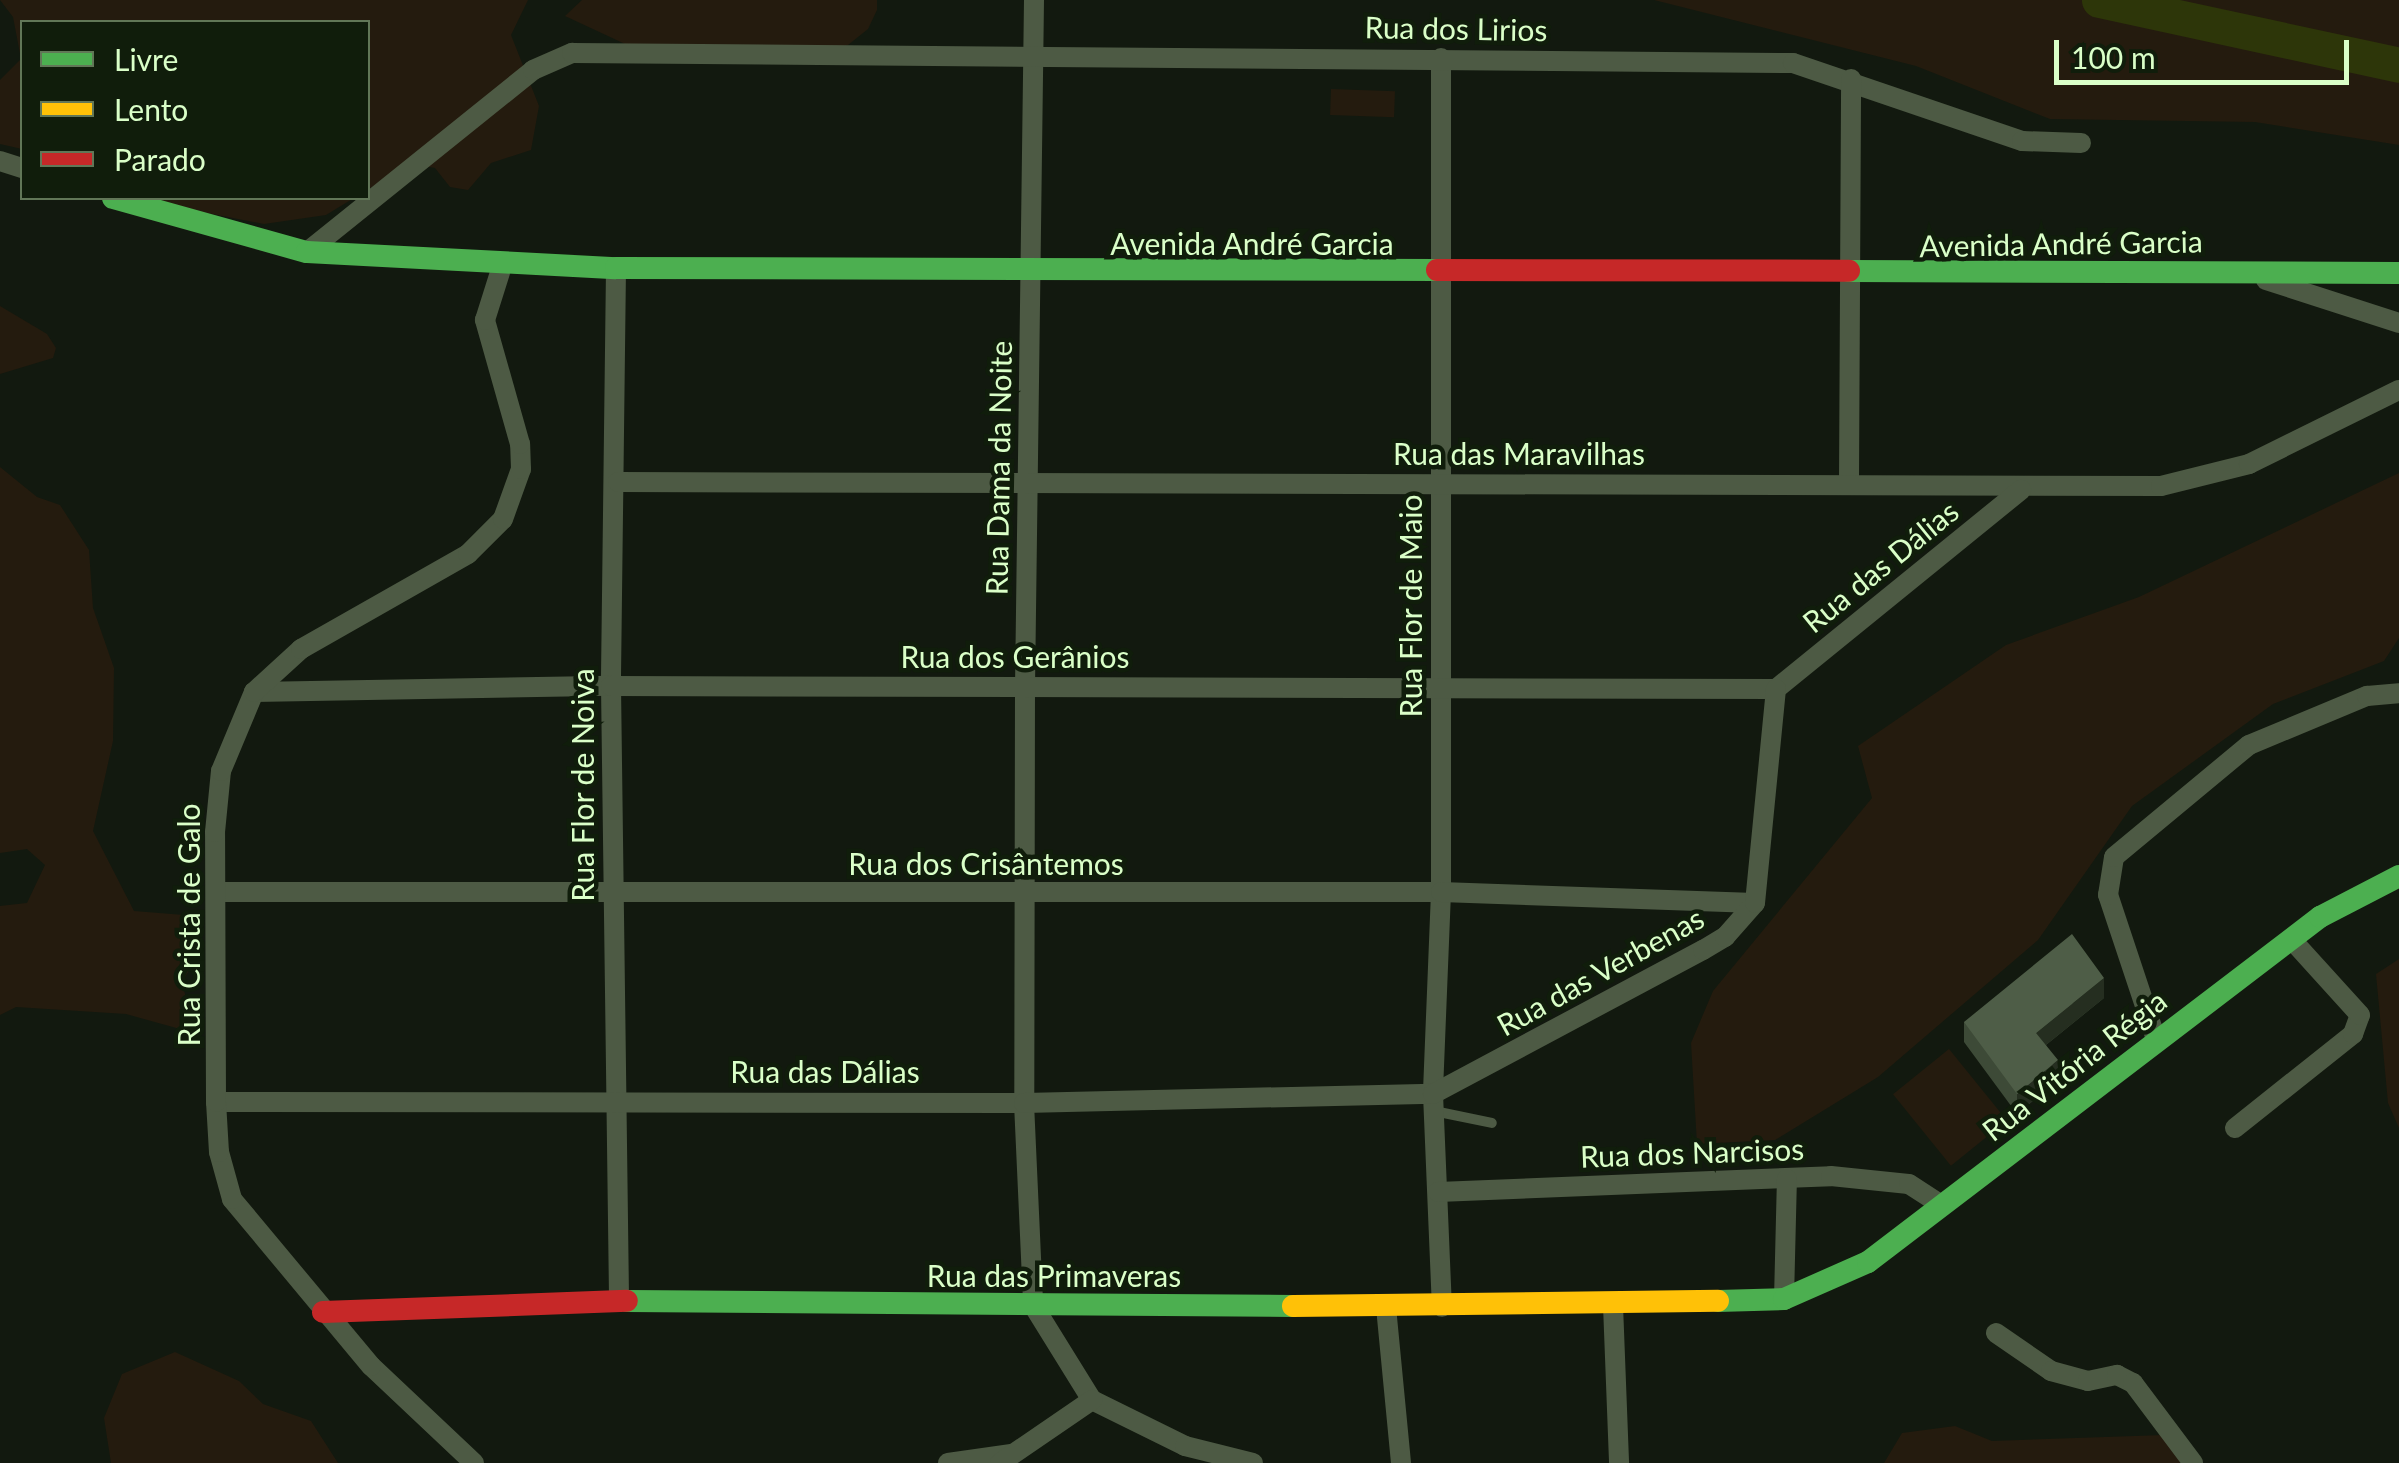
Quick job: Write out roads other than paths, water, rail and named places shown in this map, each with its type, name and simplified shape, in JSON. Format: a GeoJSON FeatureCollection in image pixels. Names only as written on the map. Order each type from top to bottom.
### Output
{"type":"FeatureCollection","features":[{"type":"Feature","properties":{"kind":"street","name":"Rua Dama da Noite"},"geometry":{"type":"LineString","coordinates":[[1034,0],[1029,52],[1031,273],[1024,686],[1024,1102],[1033,1305],[1092,1400]]}},
{"type":"Feature","properties":{"kind":"street","name":"Rua dos Lirios"},"geometry":{"type":"LineString","coordinates":[[307,252],[554,56],[1029,52],[1793,62],[2022,141],[2081,143]]}},
{"type":"Feature","properties":{"kind":"street","name":"Rua Flor de Maio"},"geometry":{"type":"LineString","coordinates":[[1434,1103],[1442,892],[1441,58]]}},
{"type":"Feature","properties":{"kind":"street"},"geometry":{"type":"LineString","coordinates":[[1850,481],[1851,79]]}},
{"type":"Feature","properties":{"kind":"street","name":"Avenida André Garcia"},"geometry":{"type":"LineString","coordinates":[[120,200],[307,252],[616,268],[1851,275],[2399,272]]}},
{"type":"Feature","properties":{"kind":"street","name":"Rua Crista de Galo"},"geometry":{"type":"LineString","coordinates":[[474,1463],[418,1414],[323,1312],[232,1199],[219,1152],[216,1102],[216,892],[221,771],[254,692],[301,649],[468,554],[503,519],[520,469],[520,444],[486,320],[503,263]]}},
{"type":"Feature","properties":{"kind":"street","name":"Rua Flor de Noiva"},"geometry":{"type":"LineString","coordinates":[[616,268],[618,482],[611,686],[611,894],[619,1301]]}},
{"type":"Feature","properties":{"kind":"street"},"geometry":{"type":"LineString","coordinates":[[2236,270],[2399,323]]}},
{"type":"Feature","properties":{"kind":"street","name":"Rua das Maravilhas"},"geometry":{"type":"LineString","coordinates":[[618,482],[1850,481],[2021,490],[2204,480],[2309,437],[2399,390]]}},
{"type":"Feature","properties":{"kind":"street","name":"Rua das Dálias"},"geometry":{"type":"LineString","coordinates":[[1776,690],[2021,490]]}},
{"type":"Feature","properties":{"kind":"street","name":"Rua dos Gerânios"},"geometry":{"type":"LineString","coordinates":[[254,692],[611,686],[1776,690]]}},
{"type":"Feature","properties":{"kind":"street"},"geometry":{"type":"LineString","coordinates":[[1755,903],[1776,690]]}},
{"type":"Feature","properties":{"kind":"street"},"geometry":{"type":"LineString","coordinates":[[2156,1039],[2113,914],[2108,878],[2114,857],[2249,745],[2367,696],[2399,693]]}},
{"type":"Feature","properties":{"kind":"street","name":"Rua Vitória Régia"},"geometry":{"type":"LineString","coordinates":[[1784,1299],[1868,1262],[2291,939],[2364,890],[2399,876]]}},
{"type":"Feature","properties":{"kind":"street","name":"Rua dos Crisântemos"},"geometry":{"type":"LineString","coordinates":[[216,892],[1442,892],[1755,903]]}},
{"type":"Feature","properties":{"kind":"street","name":"Rua das Verbenas"},"geometry":{"type":"LineString","coordinates":[[1434,1103],[1714,944],[1755,903]]}},
{"type":"Feature","properties":{"kind":"street"},"geometry":{"type":"LineString","coordinates":[[2235,1128],[2353,1034],[2360,1015],[2291,939]]}},
{"type":"Feature","properties":{"kind":"street","name":"Rua das Dálias"},"geometry":{"type":"LineString","coordinates":[[216,1102],[1434,1103]]}},
{"type":"Feature","properties":{"kind":"street"},"geometry":{"type":"LineString","coordinates":[[1434,1103],[1442,1308]]}},
{"type":"Feature","properties":{"kind":"street","name":"Rua dos Narcisos"},"geometry":{"type":"LineString","coordinates":[[1438,1192],[1884,1178],[1908,1184],[1941,1206]]}},
{"type":"Feature","properties":{"kind":"street"},"geometry":{"type":"LineString","coordinates":[[1784,1299],[1787,1179]]}},
{"type":"Feature","properties":{"kind":"street","name":"Rua das Primaveras"},"geometry":{"type":"LineString","coordinates":[[323,1312],[619,1301],[1442,1308],[1784,1299]]}},
{"type":"Feature","properties":{"kind":"street"},"geometry":{"type":"LineString","coordinates":[[1613,1305],[1619,1463]]}},
{"type":"Feature","properties":{"kind":"street"},"geometry":{"type":"LineString","coordinates":[[1386,1307],[1401,1463]]}},
{"type":"Feature","properties":{"kind":"street"},"geometry":{"type":"LineString","coordinates":[[1996,1333],[2051,1371],[2088,1381],[2116,1375],[2133,1383],[2193,1463]]}},
{"type":"Feature","properties":{"kind":"street"},"geometry":{"type":"LineString","coordinates":[[948,1463],[1008,1458],[1092,1400],[1185,1446],[1254,1463]]}},
{"type":"Feature","properties":{"kind":"lane"},"geometry":{"type":"LineString","coordinates":[[1434,1103],[1492,1123]]}},
{"type":"Feature","properties":{"kind":"waterway"},"geometry":{"type":"LineString","coordinates":[[2099,0],[2399,65]]}}]}
